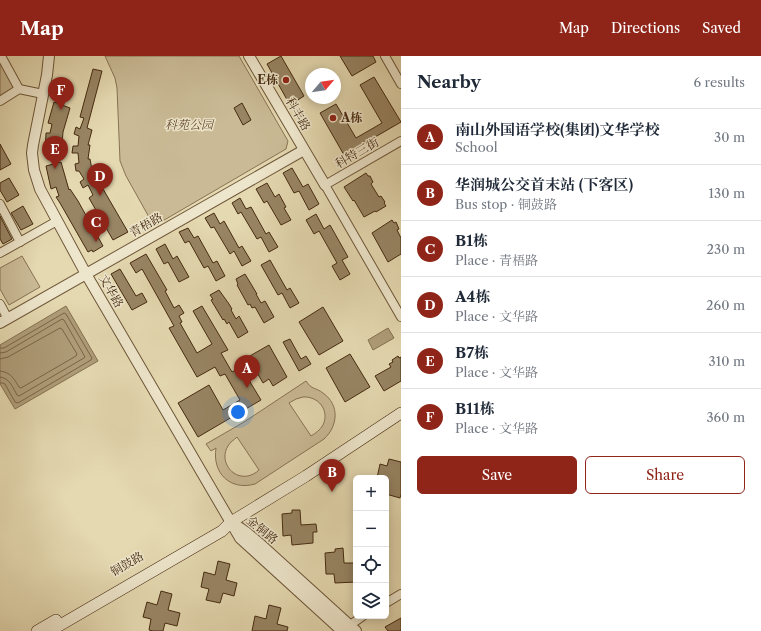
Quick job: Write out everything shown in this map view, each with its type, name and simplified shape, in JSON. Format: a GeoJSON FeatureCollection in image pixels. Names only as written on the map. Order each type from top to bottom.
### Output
{"type":"FeatureCollection","features":[{"type":"Feature","properties":{"kind":"main road","name":"铜鼓路"},"geometry":{"type":"LineString","coordinates":[[50,631],[222,531],[231,522],[306,476],[401,413]]}},
{"type":"Feature","properties":{"kind":"main road","name":"铜鼓路"},"geometry":{"type":"LineString","coordinates":[[37,631],[218,526],[231,522]]}},
{"type":"Feature","properties":{"kind":"street"},"geometry":{"type":"LineString","coordinates":[[1,56],[20,89]]}},
{"type":"Feature","properties":{"kind":"street","name":"文华路"},"geometry":{"type":"LineString","coordinates":[[49,56],[47,75],[32,153],[34,170],[40,189],[86,274],[231,522]]}},
{"type":"Feature","properties":{"kind":"street","name":"科丰路"},"geometry":{"type":"LineString","coordinates":[[249,56],[325,185]]}},
{"type":"Feature","properties":{"kind":"street"},"geometry":{"type":"LineString","coordinates":[[385,56],[401,84]]}},
{"type":"Feature","properties":{"kind":"street"},"geometry":{"type":"LineString","coordinates":[[0,101],[20,89],[43,94]]}},
{"type":"Feature","properties":{"kind":"street","name":"科特三街"},"geometry":{"type":"LineString","coordinates":[[325,185],[401,141]]}},
{"type":"Feature","properties":{"kind":"street","name":"青梧路"},"geometry":{"type":"LineString","coordinates":[[4,321],[304,150]]}},
{"type":"Feature","properties":{"kind":"street"},"geometry":{"type":"LineString","coordinates":[[325,185],[401,317]]}},
{"type":"Feature","properties":{"kind":"street"},"geometry":{"type":"LineString","coordinates":[[0,204],[20,242]]}},
{"type":"Feature","properties":{"kind":"street"},"geometry":{"type":"LineString","coordinates":[[0,253],[57,221]]}},
{"type":"Feature","properties":{"kind":"street"},"geometry":{"type":"LineString","coordinates":[[0,304],[4,321]]}},
{"type":"Feature","properties":{"kind":"street","name":"金铜路"},"geometry":{"type":"LineString","coordinates":[[231,522],[250,536],[346,630]]}},
{"type":"Feature","properties":{"kind":"street"},"geometry":{"type":"LineString","coordinates":[[389,601],[401,594]]}},
{"type":"Feature","properties":{"kind":"street"},"geometry":{"type":"LineString","coordinates":[[346,630],[359,619]]}},
{"type":"Feature","properties":{"kind":"green space","name":"科苑公园"},"geometry":{"type":"Polygon","coordinates":[[[105,56],[239,56],[288,141],[286,149],[154,226],[126,176],[120,161],[117,88],[115,78],[105,56]]]}},
{"type":"Feature","properties":{"kind":"green space"},"geometry":{"type":"Polygon","coordinates":[[[0,61],[14,85],[13,89],[0,96],[0,61]]]}},
{"type":"Feature","properties":{"kind":"green space"},"geometry":{"type":"Polygon","coordinates":[[[22,256],[40,287],[9,305],[0,289],[0,268],[22,256]]]}},
{"type":"Feature","properties":{"kind":"green space"},"geometry":{"type":"Polygon","coordinates":[[[306,381],[310,386],[323,393],[328,398],[332,403],[335,416],[332,428],[324,439],[255,484],[238,485],[225,478],[220,472],[217,465],[216,448],[211,451],[206,444],[244,422],[306,381]],[[303,397],[289,403],[311,436],[323,425],[325,419],[324,409],[318,401],[308,397],[303,397]],[[237,437],[228,446],[225,457],[226,462],[228,467],[236,475],[249,476],[259,470],[237,437]]]}},
{"type":"Feature","properties":{"kind":"water"},"geometry":{"type":"Polygon","coordinates":[[[66,306],[98,361],[15,409],[0,384],[0,345],[66,306]]]}},
{"type":"Feature","properties":{"kind":"water"},"geometry":{"type":"Polygon","coordinates":[[[388,328],[394,338],[373,350],[368,340],[388,328]]]}},
{"type":"Feature","properties":{"kind":"building","name":"E栋"},"geometry":{"type":"Polygon","coordinates":[[[281,56],[304,96],[290,105],[267,64],[281,56]]]}},
{"type":"Feature","properties":{"kind":"building"},"geometry":{"type":"Polygon","coordinates":[[[340,56],[373,56],[376,62],[352,76],[340,56]]]}},
{"type":"Feature","properties":{"kind":"building"},"geometry":{"type":"Polygon","coordinates":[[[93,69],[102,71],[87,128],[92,130],[88,145],[90,145],[88,159],[90,159],[92,170],[128,232],[113,240],[89,198],[93,195],[88,185],[83,188],[80,182],[84,179],[79,171],[76,171],[75,164],[79,163],[78,153],[72,153],[73,146],[78,146],[79,136],[74,134],[76,127],[80,129],[84,118],[80,117],[93,69]]]}},
{"type":"Feature","properties":{"kind":"building","name":"A栋"},"geometry":{"type":"Polygon","coordinates":[[[374,77],[401,122],[344,155],[320,113],[336,104],[356,138],[382,123],[360,85],[374,77]]]}},
{"type":"Feature","properties":{"kind":"building"},"geometry":{"type":"Polygon","coordinates":[[[54,102],[70,108],[63,132],[61,157],[45,156],[46,133],[50,133],[52,124],[48,123],[54,102]]]}},
{"type":"Feature","properties":{"kind":"building"},"geometry":{"type":"Polygon","coordinates":[[[242,103],[251,120],[243,125],[234,108],[242,103]]]}},
{"type":"Feature","properties":{"kind":"building"},"geometry":{"type":"Polygon","coordinates":[[[0,144],[11,164],[0,170],[0,144]]]}},
{"type":"Feature","properties":{"kind":"building"},"geometry":{"type":"Polygon","coordinates":[[[61,162],[69,190],[70,189],[78,201],[103,246],[93,252],[92,250],[88,252],[56,197],[59,196],[56,187],[51,189],[46,166],[61,162]]]}},
{"type":"Feature","properties":{"kind":"building"},"geometry":{"type":"Polygon","coordinates":[[[292,168],[303,187],[308,184],[319,204],[309,210],[299,191],[294,193],[283,173],[292,168]]]}},
{"type":"Feature","properties":{"kind":"building"},"geometry":{"type":"Polygon","coordinates":[[[366,173],[370,176],[373,182],[371,184],[379,197],[381,196],[386,206],[364,217],[344,187],[366,173]]]}},
{"type":"Feature","properties":{"kind":"building"},"geometry":{"type":"Polygon","coordinates":[[[9,178],[19,195],[7,202],[0,190],[0,183],[9,178]]]}},
{"type":"Feature","properties":{"kind":"building"},"geometry":{"type":"Polygon","coordinates":[[[267,183],[275,197],[279,194],[286,207],[284,208],[291,220],[281,225],[267,201],[264,203],[256,189],[267,183]]]}},
{"type":"Feature","properties":{"kind":"building"},"geometry":{"type":"Polygon","coordinates":[[[240,198],[246,209],[251,207],[266,234],[269,232],[278,247],[269,252],[261,237],[257,239],[241,212],[238,214],[232,203],[240,198]]]}},
{"type":"Feature","properties":{"kind":"building"},"geometry":{"type":"Polygon","coordinates":[[[23,206],[33,224],[21,230],[11,213],[23,206]]]}},
{"type":"Feature","properties":{"kind":"building"},"geometry":{"type":"Polygon","coordinates":[[[214,213],[220,224],[224,221],[239,248],[242,246],[251,261],[242,266],[234,251],[230,254],[214,227],[211,228],[205,218],[214,213]]]}},
{"type":"Feature","properties":{"kind":"building"},"geometry":{"type":"Polygon","coordinates":[[[316,214],[324,229],[330,225],[348,257],[342,260],[350,274],[340,280],[332,266],[337,263],[319,231],[314,234],[306,220],[316,214]]]}},
{"type":"Feature","properties":{"kind":"building"},"geometry":{"type":"Polygon","coordinates":[[[0,216],[12,239],[3,244],[0,239],[0,216]]]}},
{"type":"Feature","properties":{"kind":"building"},"geometry":{"type":"Polygon","coordinates":[[[392,220],[394,223],[396,222],[399,229],[397,230],[401,238],[401,254],[388,262],[372,233],[392,220]]]}},
{"type":"Feature","properties":{"kind":"building"},"geometry":{"type":"Polygon","coordinates":[[[188,228],[194,238],[198,236],[213,263],[217,261],[225,276],[216,281],[208,266],[204,268],[189,241],[185,243],[179,232],[188,228]]]}},
{"type":"Feature","properties":{"kind":"building"},"geometry":{"type":"Polygon","coordinates":[[[165,244],[173,259],[177,256],[189,277],[179,282],[168,262],[164,264],[156,249],[165,244]]]}},
{"type":"Feature","properties":{"kind":"building"},"geometry":{"type":"Polygon","coordinates":[[[146,254],[167,290],[165,291],[174,308],[179,305],[184,313],[179,316],[182,322],[180,323],[197,353],[212,344],[193,311],[202,306],[228,350],[221,353],[232,372],[241,367],[261,400],[198,437],[178,403],[209,385],[223,410],[240,400],[225,374],[220,376],[215,367],[197,377],[169,328],[174,326],[142,269],[136,273],[130,263],[146,254]]]}},
{"type":"Feature","properties":{"kind":"building"},"geometry":{"type":"Polygon","coordinates":[[[270,260],[287,290],[290,288],[299,303],[290,308],[282,293],[278,295],[261,265],[270,260]]]}},
{"type":"Feature","properties":{"kind":"building"},"geometry":{"type":"Polygon","coordinates":[[[120,269],[136,296],[142,293],[147,302],[132,310],[111,274],[120,269]]]}},
{"type":"Feature","properties":{"kind":"building"},"geometry":{"type":"Polygon","coordinates":[[[245,274],[261,303],[265,301],[274,317],[264,323],[255,307],[252,308],[250,304],[248,305],[237,285],[236,279],[245,274]]]}},
{"type":"Feature","properties":{"kind":"building"},"geometry":{"type":"Polygon","coordinates":[[[219,290],[232,309],[231,310],[236,319],[239,316],[248,332],[238,338],[229,322],[227,324],[224,319],[223,320],[211,300],[213,299],[210,295],[219,290]]]}},
{"type":"Feature","properties":{"kind":"building"},"geometry":{"type":"Polygon","coordinates":[[[323,307],[343,341],[319,355],[299,322],[323,307]]]}},
{"type":"Feature","properties":{"kind":"building"},"geometry":{"type":"Polygon","coordinates":[[[290,339],[301,359],[306,356],[311,364],[299,371],[283,342],[290,339]]]}},
{"type":"Feature","properties":{"kind":"building"},"geometry":{"type":"Polygon","coordinates":[[[269,345],[287,377],[273,386],[269,379],[263,383],[248,357],[269,345]]]}},
{"type":"Feature","properties":{"kind":"building"},"geometry":{"type":"Polygon","coordinates":[[[350,354],[370,387],[345,402],[326,368],[350,354]]]}},
{"type":"Feature","properties":{"kind":"building"},"geometry":{"type":"Polygon","coordinates":[[[398,356],[399,358],[401,357],[401,381],[384,391],[375,376],[391,367],[389,364],[398,356]]]}},
{"type":"Feature","properties":{"kind":"building"},"geometry":{"type":"Polygon","coordinates":[[[389,459],[401,462],[400,498],[389,495],[389,475],[378,475],[380,464],[387,466],[389,459]]]}},
{"type":"Feature","properties":{"kind":"building"},"geometry":{"type":"Polygon","coordinates":[[[292,510],[300,510],[301,525],[316,524],[317,532],[313,532],[313,543],[292,545],[291,535],[283,536],[282,514],[292,513],[292,510]]]}},
{"type":"Feature","properties":{"kind":"building"},"geometry":{"type":"Polygon","coordinates":[[[343,548],[344,563],[353,563],[353,582],[335,583],[334,574],[326,574],[325,553],[335,552],[335,549],[343,548]]]}},
{"type":"Feature","properties":{"kind":"building"},"geometry":{"type":"Polygon","coordinates":[[[218,561],[230,564],[226,580],[237,583],[234,596],[223,593],[220,603],[206,600],[209,589],[201,587],[204,572],[215,575],[218,561]]]}},
{"type":"Feature","properties":{"kind":"building"},"geometry":{"type":"Polygon","coordinates":[[[161,591],[172,594],[168,610],[180,613],[177,626],[165,623],[163,631],[149,630],[151,619],[143,617],[147,602],[157,605],[161,591]]]}},
{"type":"Feature","properties":{"kind":"building"},"geometry":{"type":"Polygon","coordinates":[[[269,605],[281,608],[277,624],[288,627],[287,631],[252,631],[255,616],[266,619],[269,605]]]}},
{"type":"Feature","properties":{"kind":"building"},"geometry":{"type":"Polygon","coordinates":[[[401,618],[401,631],[388,631],[385,627],[401,618]]]}},
{"type":"Feature","properties":{"kind":"place","name":"E栋"},"geometry":{"type":"Point","coordinates":[286,80]}},
{"type":"Feature","properties":{"kind":"place","name":"B11栋"},"geometry":{"type":"Point","coordinates":[61,110]}},
{"type":"Feature","properties":{"kind":"place","name":"A栋"},"geometry":{"type":"Point","coordinates":[333,118]}},
{"type":"Feature","properties":{"kind":"place","name":"B7栋"},"geometry":{"type":"Point","coordinates":[55,169]}},
{"type":"Feature","properties":{"kind":"place","name":"A4栋"},"geometry":{"type":"Point","coordinates":[100,196]}},
{"type":"Feature","properties":{"kind":"place","name":"B1栋"},"geometry":{"type":"Point","coordinates":[96,242]}},
{"type":"Feature","properties":{"kind":"place","name":"南山外国语学校(集团)文华学校"},"geometry":{"type":"Point","coordinates":[247,388]}},
{"type":"Feature","properties":{"kind":"place","name":"华润城公交首末站 (下客区)"},"geometry":{"type":"Point","coordinates":[332,492]}}]}
